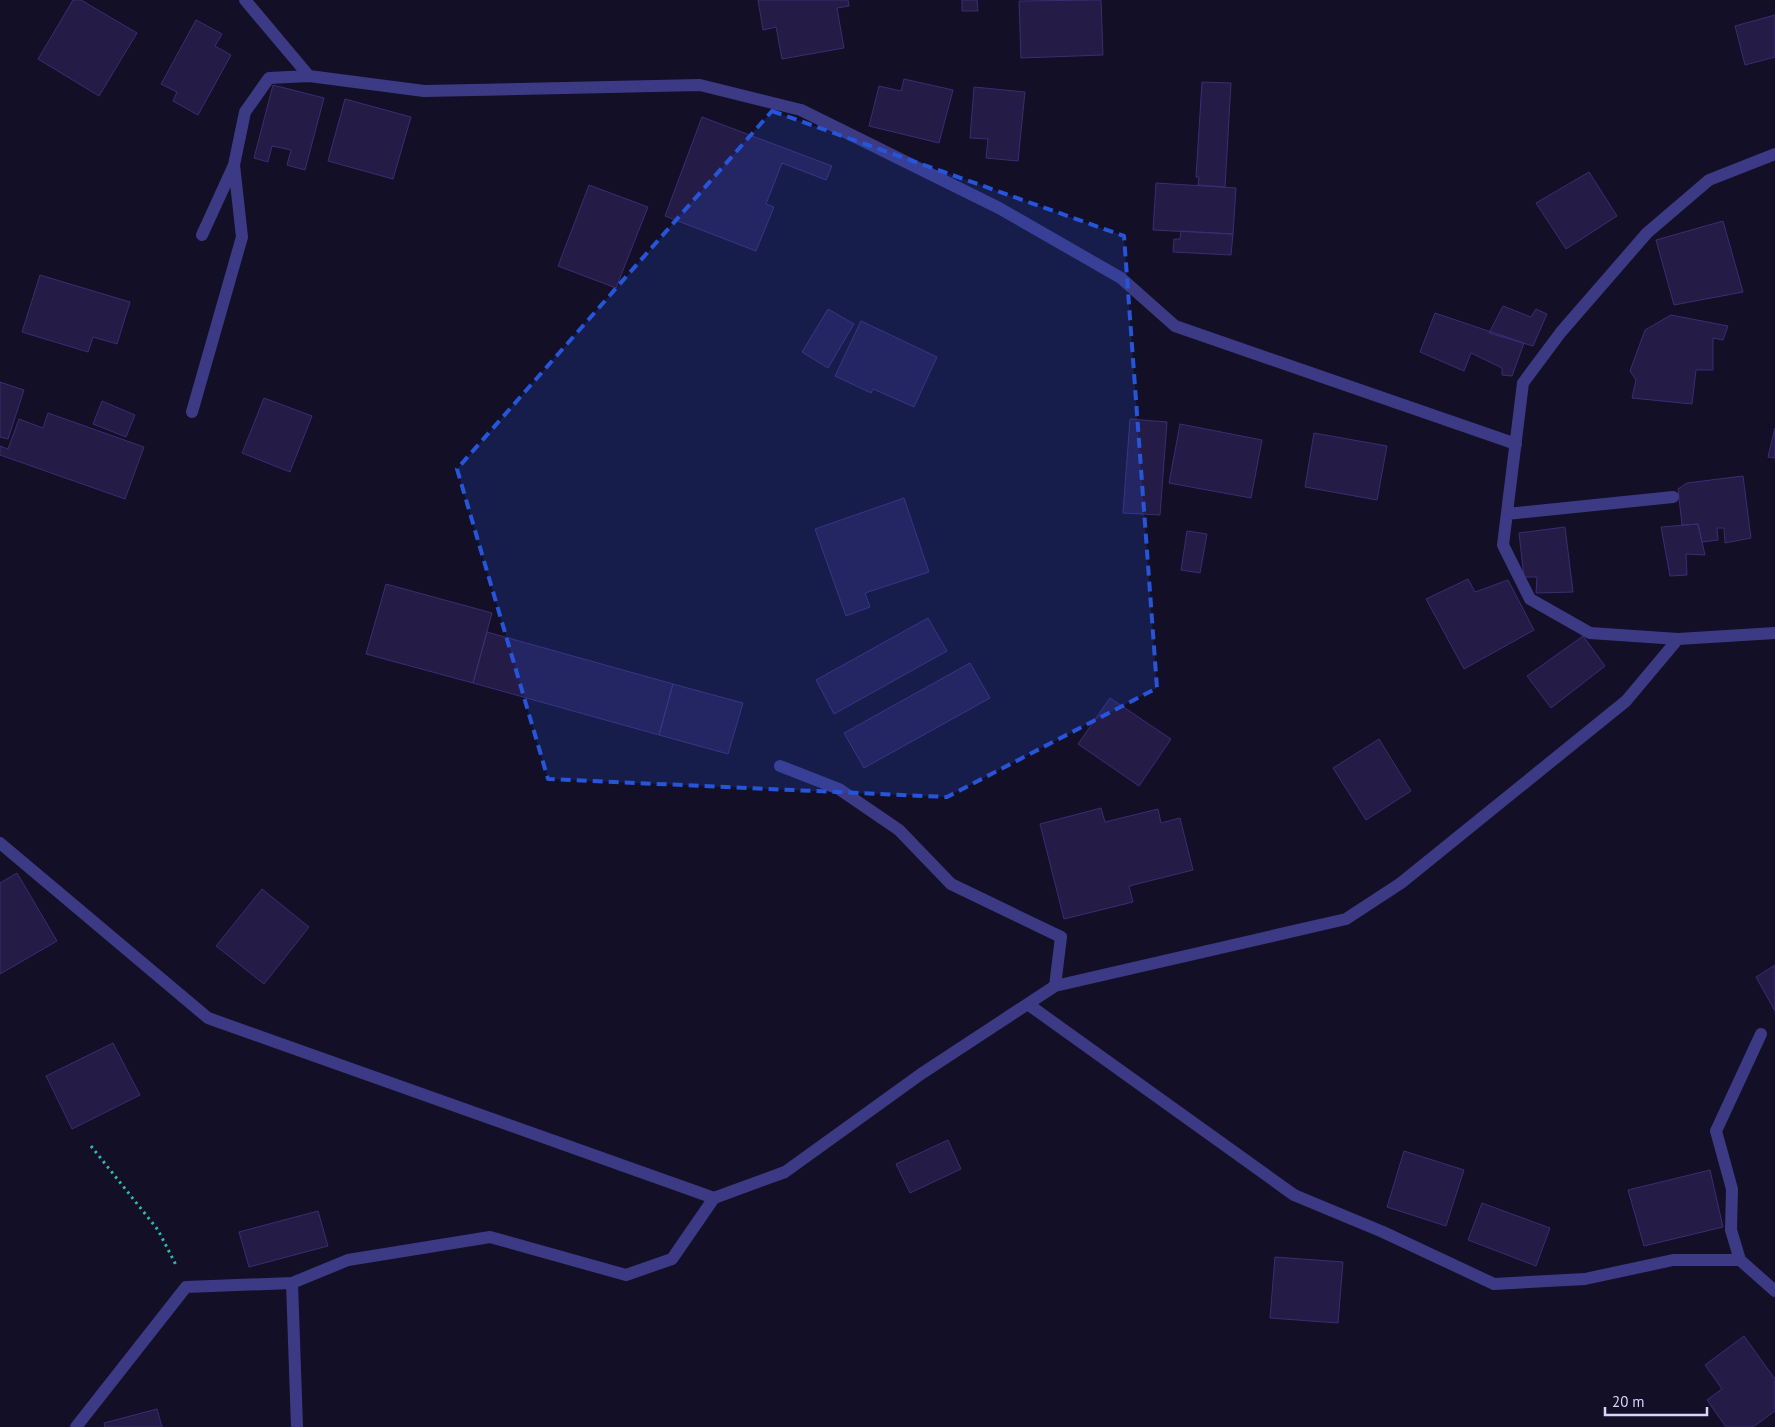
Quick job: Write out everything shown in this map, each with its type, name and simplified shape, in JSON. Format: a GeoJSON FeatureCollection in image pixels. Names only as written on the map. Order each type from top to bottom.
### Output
{"type":"FeatureCollection","features":[{"type":"Feature","properties":{"kind":"street"},"geometry":{"type":"LineString","coordinates":[[245,0],[309,76]]}},
{"type":"Feature","properties":{"kind":"street"},"geometry":{"type":"LineString","coordinates":[[202,235],[234,165],[245,112],[269,78],[309,76],[424,91],[700,85],[801,110],[999,208],[1113,274],[1175,326],[1516,444]]}},
{"type":"Feature","properties":{"kind":"street"},"geometry":{"type":"LineString","coordinates":[[1775,154],[1709,180],[1647,233],[1561,332],[1523,383],[1503,545],[1530,599],[1590,633],[1678,639],[1775,633]]}},
{"type":"Feature","properties":{"kind":"street"},"geometry":{"type":"LineString","coordinates":[[192,412],[242,237],[234,165]]}},
{"type":"Feature","properties":{"kind":"street"},"geometry":{"type":"LineString","coordinates":[[1507,514],[1673,497]]}},
{"type":"Feature","properties":{"kind":"street"},"geometry":{"type":"LineString","coordinates":[[76,1427],[186,1287],[292,1283],[348,1260],[490,1237],[626,1275],[672,1260],[714,1198],[785,1172],[921,1074],[1030,1005],[1055,986],[1346,919],[1400,884],[1626,700],[1678,639]]}},
{"type":"Feature","properties":{"kind":"street"},"geometry":{"type":"LineString","coordinates":[[780,766],[839,789],[899,830],[951,884],[1061,937],[1055,986]]}},
{"type":"Feature","properties":{"kind":"street"},"geometry":{"type":"LineString","coordinates":[[0,843],[208,1018],[714,1198]]}},
{"type":"Feature","properties":{"kind":"street"},"geometry":{"type":"LineString","coordinates":[[1030,1005],[1294,1195],[1383,1232],[1494,1284],[1585,1279],[1673,1260],[1740,1260]]}},
{"type":"Feature","properties":{"kind":"street"},"geometry":{"type":"LineString","coordinates":[[1761,1034],[1716,1131],[1732,1188],[1731,1230],[1740,1260],[1775,1291]]}},
{"type":"Feature","properties":{"kind":"street"},"geometry":{"type":"LineString","coordinates":[[292,1283],[297,1427]]}},
{"type":"Feature","properties":{"kind":"path"},"geometry":{"type":"LineString","coordinates":[[91,1146],[158,1230],[186,1287]]}},
{"type":"Feature","properties":{"kind":"highlighted area"},"geometry":{"type":"Polygon","coordinates":[[[772,111],[1124,236],[1157,688],[947,797],[548,779],[457,469],[772,111]]]}},
{"type":"Feature","properties":{"kind":"building"},"geometry":{"type":"Polygon","coordinates":[[[73,0],[81,0],[137,33],[99,96],[38,59],[73,0]]]}},
{"type":"Feature","properties":{"kind":"building"},"geometry":{"type":"Polygon","coordinates":[[[758,0],[848,0],[849,6],[837,8],[844,48],[782,59],[776,27],[763,30],[758,0]]]}},
{"type":"Feature","properties":{"kind":"building"},"geometry":{"type":"Polygon","coordinates":[[[962,0],[977,0],[978,11],[962,11],[962,0]]]}},
{"type":"Feature","properties":{"kind":"building"},"geometry":{"type":"Polygon","coordinates":[[[1101,0],[1103,55],[1021,58],[1019,1],[1101,0]]]}},
{"type":"Feature","properties":{"kind":"building"},"geometry":{"type":"Polygon","coordinates":[[[1775,15],[1775,57],[1745,65],[1735,26],[1775,15]]]}},
{"type":"Feature","properties":{"kind":"building"},"geometry":{"type":"Polygon","coordinates":[[[196,20],[222,34],[215,46],[231,55],[198,115],[173,101],[177,92],[161,84],[196,20]]]}},
{"type":"Feature","properties":{"kind":"building"},"geometry":{"type":"Polygon","coordinates":[[[904,79],[953,90],[939,143],[869,126],[879,86],[901,91],[904,79]]]}},
{"type":"Feature","properties":{"kind":"building"},"geometry":{"type":"Polygon","coordinates":[[[1202,82],[1231,83],[1225,187],[1198,185],[1199,177],[1196,177],[1202,82]]]}},
{"type":"Feature","properties":{"kind":"building"},"geometry":{"type":"Polygon","coordinates":[[[273,85],[324,98],[305,170],[287,165],[291,150],[272,146],[268,162],[254,158],[273,85]]]}},
{"type":"Feature","properties":{"kind":"building"},"geometry":{"type":"Polygon","coordinates":[[[974,87],[1025,92],[1018,161],[986,158],[988,139],[970,138],[974,87]]]}},
{"type":"Feature","properties":{"kind":"building"},"geometry":{"type":"Polygon","coordinates":[[[345,99],[411,117],[393,179],[328,161],[345,99]]]}},
{"type":"Feature","properties":{"kind":"building"},"geometry":{"type":"Polygon","coordinates":[[[702,117],[832,166],[826,180],[782,163],[766,204],[774,207],[756,251],[665,216],[702,117]]]}},
{"type":"Feature","properties":{"kind":"building"},"geometry":{"type":"Polygon","coordinates":[[[1589,172],[1617,216],[1566,249],[1536,203],[1589,172]]]}},
{"type":"Feature","properties":{"kind":"building"},"geometry":{"type":"Polygon","coordinates":[[[1156,183],[1236,188],[1233,234],[1153,230],[1156,183]]]}},
{"type":"Feature","properties":{"kind":"building"},"geometry":{"type":"Polygon","coordinates":[[[589,185],[648,207],[616,288],[558,266],[589,185]]]}},
{"type":"Feature","properties":{"kind":"building"},"geometry":{"type":"Polygon","coordinates":[[[1723,221],[1743,292],[1674,305],[1656,240],[1723,221]]]}},
{"type":"Feature","properties":{"kind":"building"},"geometry":{"type":"Polygon","coordinates":[[[1181,231],[1233,234],[1231,255],[1173,252],[1174,239],[1180,239],[1181,231]]]}},
{"type":"Feature","properties":{"kind":"building"},"geometry":{"type":"Polygon","coordinates":[[[40,275],[130,302],[117,344],[93,337],[88,352],[22,332],[40,275]]]}},
{"type":"Feature","properties":{"kind":"building"},"geometry":{"type":"Polygon","coordinates":[[[1503,306],[1531,317],[1536,309],[1547,314],[1533,346],[1489,333],[1503,306]]]}},
{"type":"Feature","properties":{"kind":"building"},"geometry":{"type":"Polygon","coordinates":[[[828,309],[854,324],[828,368],[802,352],[828,309]]]}},
{"type":"Feature","properties":{"kind":"building"},"geometry":{"type":"Polygon","coordinates":[[[1435,313],[1524,343],[1512,376],[1502,375],[1502,368],[1471,353],[1464,371],[1420,352],[1435,313]]]}},
{"type":"Feature","properties":{"kind":"building"},"geometry":{"type":"Polygon","coordinates":[[[1671,315],[1728,326],[1723,340],[1713,338],[1713,370],[1696,370],[1692,404],[1632,398],[1636,380],[1630,371],[1645,330],[1671,315]]]}},
{"type":"Feature","properties":{"kind":"building"},"geometry":{"type":"Polygon","coordinates":[[[861,321],[937,357],[914,407],[873,389],[871,393],[835,376],[861,321]]]}},
{"type":"Feature","properties":{"kind":"building"},"geometry":{"type":"Polygon","coordinates":[[[0,382],[24,390],[8,439],[0,437],[0,382]]]}},
{"type":"Feature","properties":{"kind":"building"},"geometry":{"type":"Polygon","coordinates":[[[264,398],[312,416],[290,472],[242,453],[264,398]]]}},
{"type":"Feature","properties":{"kind":"building"},"geometry":{"type":"Polygon","coordinates":[[[102,401],[135,415],[126,437],[93,424],[102,401]]]}},
{"type":"Feature","properties":{"kind":"building"},"geometry":{"type":"Polygon","coordinates":[[[48,413],[144,447],[125,499],[0,455],[0,446],[8,449],[19,419],[43,428],[48,413]]]}},
{"type":"Feature","properties":{"kind":"building"},"geometry":{"type":"Polygon","coordinates":[[[1130,419],[1167,422],[1160,515],[1123,513],[1130,419]]]}},
{"type":"Feature","properties":{"kind":"building"},"geometry":{"type":"Polygon","coordinates":[[[1180,424],[1262,440],[1251,498],[1169,483],[1180,424]]]}},
{"type":"Feature","properties":{"kind":"building"},"geometry":{"type":"Polygon","coordinates":[[[1775,428],[1775,458],[1768,457],[1775,428]]]}},
{"type":"Feature","properties":{"kind":"building"},"geometry":{"type":"Polygon","coordinates":[[[1314,433],[1387,446],[1377,500],[1305,487],[1314,433]]]}},
{"type":"Feature","properties":{"kind":"building"},"geometry":{"type":"Polygon","coordinates":[[[1743,476],[1751,538],[1725,543],[1724,528],[1717,528],[1718,540],[1702,542],[1698,524],[1682,525],[1678,489],[1687,483],[1743,476]]]}},
{"type":"Feature","properties":{"kind":"building"},"geometry":{"type":"Polygon","coordinates":[[[904,498],[929,572],[865,593],[870,607],[846,616],[815,529],[904,498]]]}},
{"type":"Feature","properties":{"kind":"building"},"geometry":{"type":"Polygon","coordinates":[[[1698,524],[1705,555],[1686,554],[1687,575],[1670,576],[1661,527],[1698,524]]]}},
{"type":"Feature","properties":{"kind":"building"},"geometry":{"type":"Polygon","coordinates":[[[1565,527],[1573,592],[1536,593],[1537,577],[1524,577],[1519,533],[1565,527]]]}},
{"type":"Feature","properties":{"kind":"building"},"geometry":{"type":"Polygon","coordinates":[[[1187,531],[1207,534],[1200,573],[1181,570],[1187,531]]]}},
{"type":"Feature","properties":{"kind":"building"},"geometry":{"type":"Polygon","coordinates":[[[1468,579],[1475,592],[1508,580],[1534,630],[1464,669],[1426,599],[1468,579]]]}},
{"type":"Feature","properties":{"kind":"building"},"geometry":{"type":"Polygon","coordinates":[[[386,584],[492,613],[473,683],[366,654],[386,584]]]}},
{"type":"Feature","properties":{"kind":"building"},"geometry":{"type":"Polygon","coordinates":[[[928,618],[947,651],[834,714],[816,680],[928,618]]]}},
{"type":"Feature","properties":{"kind":"building"},"geometry":{"type":"Polygon","coordinates":[[[487,632],[673,684],[659,735],[473,683],[487,632]]]}},
{"type":"Feature","properties":{"kind":"building"},"geometry":{"type":"Polygon","coordinates":[[[1583,636],[1605,666],[1551,708],[1527,676],[1583,636]]]}},
{"type":"Feature","properties":{"kind":"building"},"geometry":{"type":"Polygon","coordinates":[[[970,663],[990,698],[864,768],[844,733],[970,663]]]}},
{"type":"Feature","properties":{"kind":"building"},"geometry":{"type":"Polygon","coordinates":[[[673,684],[743,703],[728,754],[659,735],[673,684]]]}},
{"type":"Feature","properties":{"kind":"building"},"geometry":{"type":"Polygon","coordinates":[[[1110,698],[1171,739],[1139,786],[1078,744],[1110,698]]]}},
{"type":"Feature","properties":{"kind":"building"},"geometry":{"type":"Polygon","coordinates":[[[1379,739],[1411,791],[1366,820],[1333,768],[1379,739]]]}},
{"type":"Feature","properties":{"kind":"building"},"geometry":{"type":"Polygon","coordinates":[[[1101,808],[1105,822],[1158,809],[1161,823],[1180,818],[1193,870],[1129,886],[1133,902],[1064,919],[1040,824],[1101,808]]]}},
{"type":"Feature","properties":{"kind":"building"},"geometry":{"type":"Polygon","coordinates":[[[17,873],[57,941],[0,974],[0,883],[17,873]]]}},
{"type":"Feature","properties":{"kind":"building"},"geometry":{"type":"Polygon","coordinates":[[[262,889],[309,927],[264,984],[216,946],[262,889]]]}},
{"type":"Feature","properties":{"kind":"building"},"geometry":{"type":"Polygon","coordinates":[[[1775,965],[1775,1011],[1756,977],[1775,965]]]}},
{"type":"Feature","properties":{"kind":"building"},"geometry":{"type":"Polygon","coordinates":[[[113,1043],[140,1095],[72,1129],[46,1076],[113,1043]]]}},
{"type":"Feature","properties":{"kind":"building"},"geometry":{"type":"Polygon","coordinates":[[[948,1140],[961,1169],[910,1193],[896,1164],[948,1140]]]}},
{"type":"Feature","properties":{"kind":"building"},"geometry":{"type":"Polygon","coordinates":[[[1404,1151],[1464,1170],[1446,1226],[1387,1207],[1404,1151]]]}},
{"type":"Feature","properties":{"kind":"building"},"geometry":{"type":"Polygon","coordinates":[[[1710,1170],[1723,1227],[1644,1246],[1628,1190],[1710,1170]]]}},
{"type":"Feature","properties":{"kind":"building"},"geometry":{"type":"Polygon","coordinates":[[[1482,1203],[1550,1228],[1536,1266],[1468,1240],[1482,1203]]]}},
{"type":"Feature","properties":{"kind":"building"},"geometry":{"type":"Polygon","coordinates":[[[318,1211],[328,1246],[249,1267],[239,1232],[318,1211]]]}},
{"type":"Feature","properties":{"kind":"building"},"geometry":{"type":"Polygon","coordinates":[[[1275,1257],[1343,1262],[1338,1323],[1270,1318],[1275,1257]]]}},
{"type":"Feature","properties":{"kind":"building"},"geometry":{"type":"Polygon","coordinates":[[[1744,1336],[1775,1379],[1775,1411],[1753,1427],[1726,1427],[1707,1400],[1722,1389],[1705,1365],[1744,1336]]]}},
{"type":"Feature","properties":{"kind":"building"},"geometry":{"type":"Polygon","coordinates":[[[157,1409],[162,1427],[105,1427],[104,1423],[157,1409]]]}}]}
